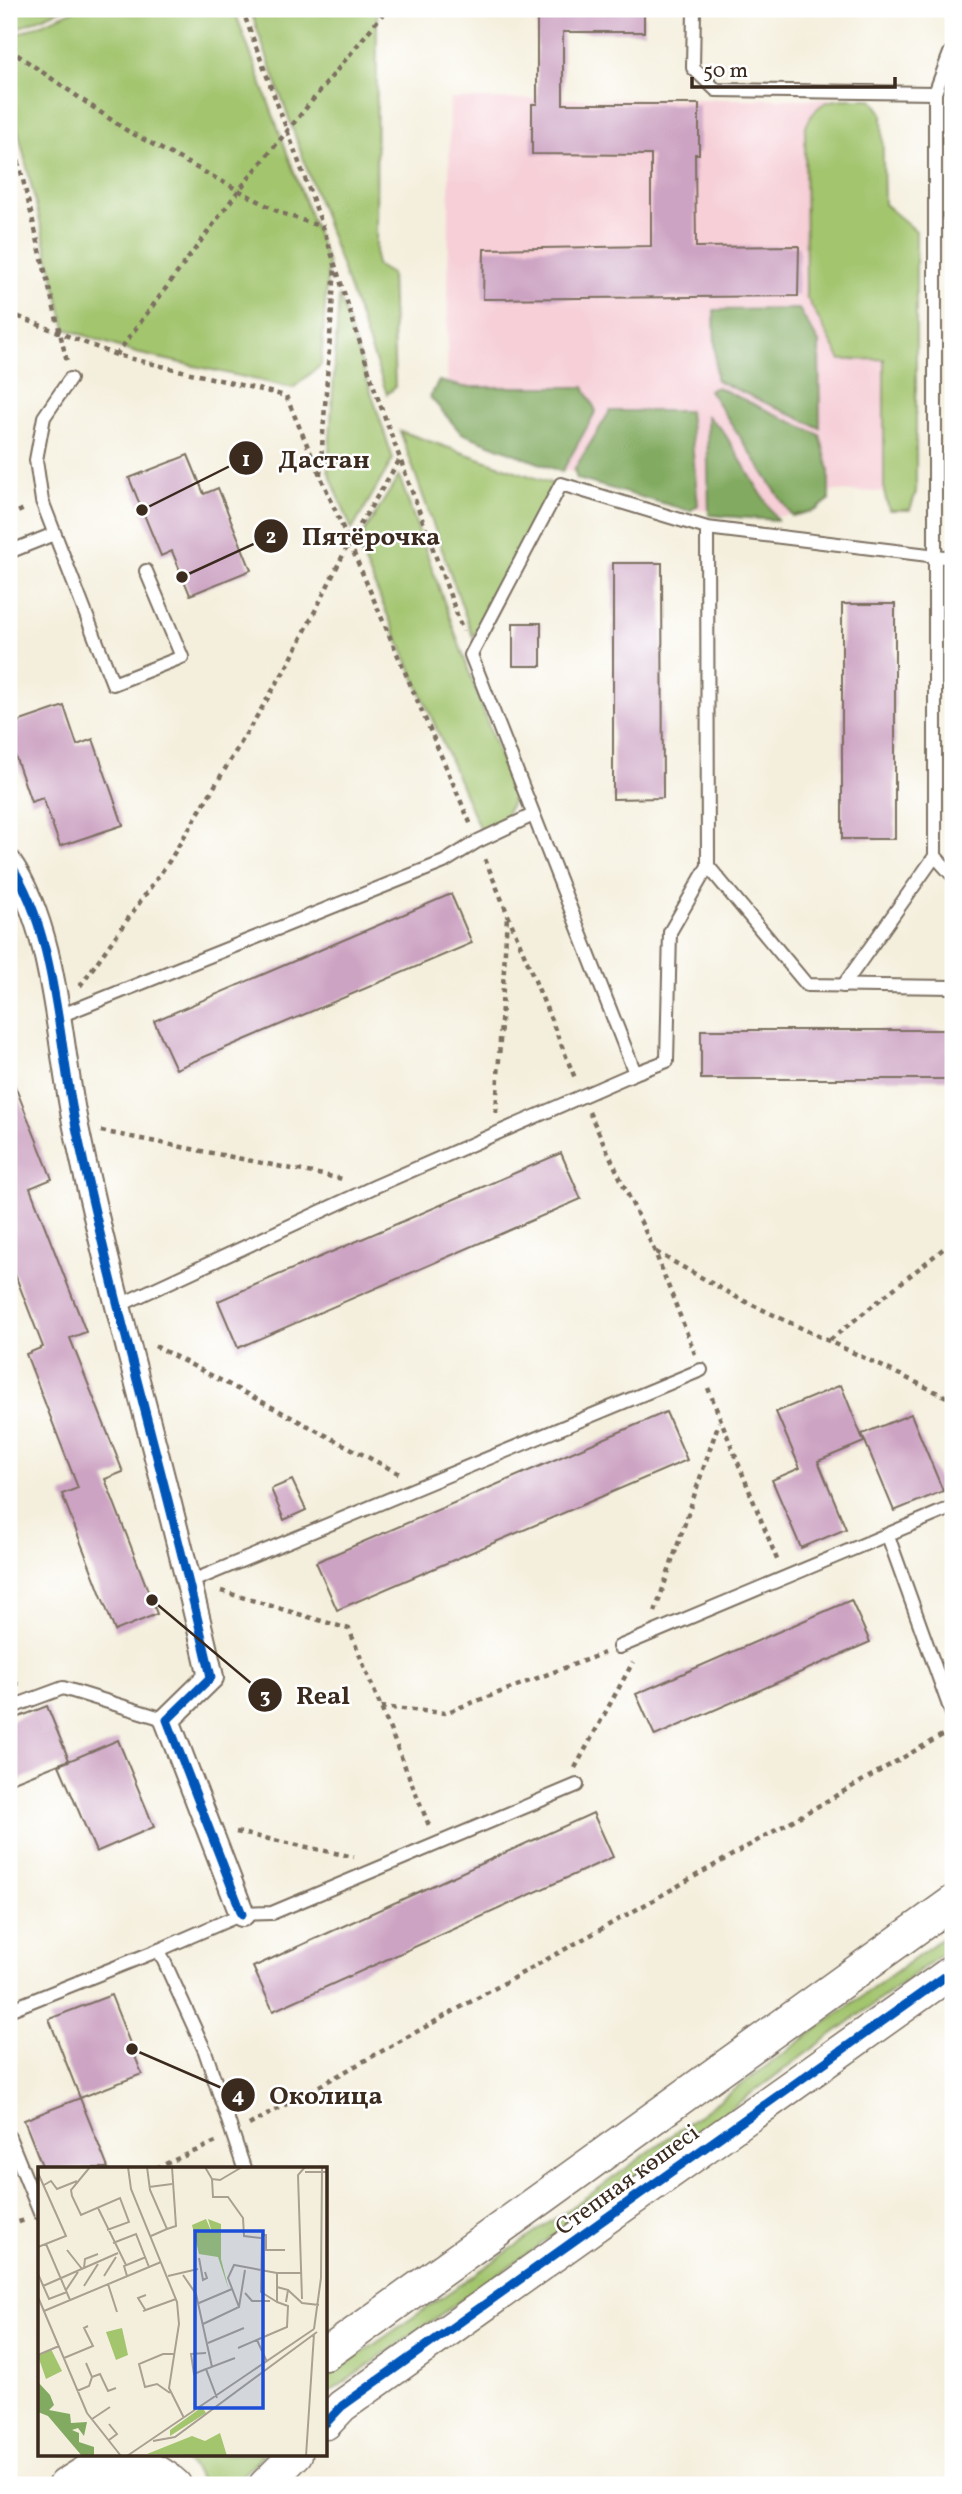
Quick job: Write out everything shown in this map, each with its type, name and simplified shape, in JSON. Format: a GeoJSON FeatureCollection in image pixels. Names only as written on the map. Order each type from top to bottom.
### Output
{"type":"FeatureCollection","features":[{"type":"Feature","properties":{"kind":"street"},"geometry":{"type":"LineString","coordinates":[[9,862],[26,887],[57,1017],[76,1126],[190,1582],[211,1677],[167,1720],[242,1914]]}},
{"type":"Feature","properties":{"kind":"street","name":"Степная көшесі"},"geometry":{"type":"LineString","coordinates":[[327,2353],[953,1902]]}},
{"type":"Feature","properties":{"kind":"street","name":"Степная көшесі"},"geometry":{"type":"LineString","coordinates":[[327,2422],[342,2406],[953,1971]]}},
{"type":"Feature","properties":{"kind":"street"},"geometry":{"type":"LineString","coordinates":[[265,2485],[294,2456]]}},
{"type":"Feature","properties":{"kind":"street"},"geometry":{"type":"LineString","coordinates":[[65,2485],[106,2459],[159,2470],[175,2485]]}},
{"type":"Feature","properties":{"kind":"lane"},"geometry":{"type":"LineString","coordinates":[[694,9],[693,68],[716,90],[935,93]]}},
{"type":"Feature","properties":{"kind":"lane"},"geometry":{"type":"LineString","coordinates":[[843,986],[934,856],[937,556],[935,93],[950,53],[953,53]]}},
{"type":"Feature","properties":{"kind":"lane"},"geometry":{"type":"LineString","coordinates":[[70,379],[44,417],[36,460],[42,501],[113,684],[183,657],[146,571]]}},
{"type":"Feature","properties":{"kind":"lane"},"geometry":{"type":"LineString","coordinates":[[635,1073],[471,656],[561,484],[707,528],[953,558]]}},
{"type":"Feature","properties":{"kind":"lane"},"geometry":{"type":"LineString","coordinates":[[120,1305],[376,1186],[667,1060],[670,932],[708,866],[707,528]]}},
{"type":"Feature","properties":{"kind":"lane"},"geometry":{"type":"LineString","coordinates":[[9,552],[54,534]]}},
{"type":"Feature","properties":{"kind":"lane"},"geometry":{"type":"LineString","coordinates":[[57,1017],[444,862],[478,841],[533,815]]}},
{"type":"Feature","properties":{"kind":"lane"},"geometry":{"type":"LineString","coordinates":[[934,856],[953,876]]}},
{"type":"Feature","properties":{"kind":"lane"},"geometry":{"type":"LineString","coordinates":[[708,866],[807,985],[953,987]]}},
{"type":"Feature","properties":{"kind":"lane"},"geometry":{"type":"LineString","coordinates":[[190,1582],[701,1370]]}},
{"type":"Feature","properties":{"kind":"lane"},"geometry":{"type":"LineString","coordinates":[[620,1647],[953,1507]]}},
{"type":"Feature","properties":{"kind":"lane"},"geometry":{"type":"LineString","coordinates":[[888,1536],[953,1717]]}},
{"type":"Feature","properties":{"kind":"lane"},"geometry":{"type":"LineString","coordinates":[[9,1708],[63,1688],[167,1720]]}},
{"type":"Feature","properties":{"kind":"lane"},"geometry":{"type":"LineString","coordinates":[[9,2010],[242,1914],[272,1913],[577,1785]]}},
{"type":"Feature","properties":{"kind":"lane"},"geometry":{"type":"LineString","coordinates":[[159,1950],[205,2051],[244,2167]]}},
{"type":"Feature","properties":{"kind":"lane"},"geometry":{"type":"LineString","coordinates":[[9,2137],[38,2208]]}},
{"type":"Feature","properties":{"kind":"path"},"geometry":{"type":"LineString","coordinates":[[242,9],[323,227],[471,656]]}},
{"type":"Feature","properties":{"kind":"path"},"geometry":{"type":"LineString","coordinates":[[116,355],[239,190],[289,133],[387,9]]}},
{"type":"Feature","properties":{"kind":"path"},"geometry":{"type":"LineString","coordinates":[[9,49],[125,130],[281,213],[323,227]]}},
{"type":"Feature","properties":{"kind":"path"},"geometry":{"type":"LineString","coordinates":[[9,122],[62,333],[70,379]]}},
{"type":"Feature","properties":{"kind":"path"},"geometry":{"type":"LineString","coordinates":[[320,475],[335,264]]}},
{"type":"Feature","properties":{"kind":"path"},"geometry":{"type":"LineString","coordinates":[[9,313],[116,355],[286,396],[478,841],[582,1097],[655,1252],[785,1578]]}},
{"type":"Feature","properties":{"kind":"path"},"geometry":{"type":"LineString","coordinates":[[57,1017],[170,860],[289,663],[349,542],[401,458]]}},
{"type":"Feature","properties":{"kind":"path"},"geometry":{"type":"LineString","coordinates":[[495,1135],[507,913]]}},
{"type":"Feature","properties":{"kind":"path"},"geometry":{"type":"LineString","coordinates":[[76,1126],[376,1186]]}},
{"type":"Feature","properties":{"kind":"path"},"geometry":{"type":"LineString","coordinates":[[830,1340],[953,1241]]}},
{"type":"Feature","properties":{"kind":"path"},"geometry":{"type":"LineString","coordinates":[[655,1252],[738,1298],[953,1400]]}},
{"type":"Feature","properties":{"kind":"path"},"geometry":{"type":"LineString","coordinates":[[127,1331],[423,1486]]}},
{"type":"Feature","properties":{"kind":"path"},"geometry":{"type":"LineString","coordinates":[[560,1793],[647,1637],[720,1420]]}},
{"type":"Feature","properties":{"kind":"path"},"geometry":{"type":"LineString","coordinates":[[190,1582],[349,1629],[437,1844]]}},
{"type":"Feature","properties":{"kind":"path"},"geometry":{"type":"LineString","coordinates":[[381,1707],[445,1713],[620,1647]]}},
{"type":"Feature","properties":{"kind":"path"},"geometry":{"type":"LineString","coordinates":[[158,2167],[231,2135],[641,1907],[953,1728]]}},
{"type":"Feature","properties":{"kind":"path"},"geometry":{"type":"LineString","coordinates":[[208,1826],[390,1864]]}},
{"type":"Feature","properties":{"kind":"shaded area"},"geometry":{"type":"Polygon","coordinates":[[[450,99],[872,99],[882,113],[884,492],[832,491],[813,508],[783,516],[754,517],[701,510],[568,471],[464,430],[447,410],[450,99]]]}},
{"type":"Feature","properties":{"kind":"green space"},"geometry":{"type":"Polygon","coordinates":[[[9,9],[62,9],[9,32],[9,9]]]}},
{"type":"Feature","properties":{"kind":"green space"},"geometry":{"type":"Polygon","coordinates":[[[77,9],[234,9],[328,264],[321,365],[293,388],[136,353],[66,329],[9,93],[9,47],[15,35],[77,9]]]}},
{"type":"Feature","properties":{"kind":"green space"},"geometry":{"type":"Polygon","coordinates":[[[250,9],[377,9],[376,265],[391,274],[395,387],[387,394],[250,9]]]}},
{"type":"Feature","properties":{"kind":"green space"},"geometry":{"type":"Polygon","coordinates":[[[839,99],[872,99],[882,113],[884,204],[916,231],[916,492],[910,510],[889,510],[884,492],[884,359],[841,360],[806,296],[805,129],[810,117],[823,104],[839,99]]]}},
{"type":"Feature","properties":{"kind":"green space"},"geometry":{"type":"Polygon","coordinates":[[[339,295],[393,459],[352,530],[328,470],[339,295]]]}},
{"type":"Feature","properties":{"kind":"green space"},"geometry":{"type":"Polygon","coordinates":[[[799,309],[819,343],[820,428],[716,380],[714,310],[799,309]]]}},
{"type":"Feature","properties":{"kind":"green space"},"geometry":{"type":"Polygon","coordinates":[[[439,381],[464,387],[584,387],[596,411],[562,472],[461,433],[430,397],[439,381]]]}},
{"type":"Feature","properties":{"kind":"green space"},"geometry":{"type":"Polygon","coordinates":[[[717,387],[820,435],[829,470],[829,500],[816,510],[792,516],[709,390],[717,387]]]}},
{"type":"Feature","properties":{"kind":"green space"},"geometry":{"type":"Polygon","coordinates":[[[610,411],[689,411],[698,505],[690,511],[577,479],[574,470],[610,411]]]}},
{"type":"Feature","properties":{"kind":"green space"},"geometry":{"type":"Polygon","coordinates":[[[707,416],[723,431],[777,520],[709,515],[707,416]]]}},
{"type":"Feature","properties":{"kind":"green space"},"geometry":{"type":"Polygon","coordinates":[[[400,431],[556,485],[473,637],[400,431]]]}},
{"type":"Feature","properties":{"kind":"green space"},"geometry":{"type":"Polygon","coordinates":[[[399,476],[514,797],[504,819],[480,830],[357,544],[399,476]]]}},
{"type":"Feature","properties":{"kind":"green space"},"geometry":{"type":"Polygon","coordinates":[[[953,1930],[953,1946],[641,2174],[327,2394],[327,2377],[602,2186],[953,1930]]]}},
{"type":"Feature","properties":{"kind":"green space"},"geometry":{"type":"Polygon","coordinates":[[[178,2456],[262,2456],[232,2485],[205,2485],[191,2466],[178,2456]]]}},
{"type":"Feature","properties":{"kind":"building"},"geometry":{"type":"Polygon","coordinates":[[[537,9],[644,9],[644,32],[563,32],[563,104],[699,104],[699,154],[695,154],[696,247],[799,246],[798,296],[483,299],[484,249],[651,246],[651,155],[532,154],[532,104],[537,104],[537,9]]]}},
{"type":"Feature","properties":{"kind":"building"},"geometry":{"type":"Polygon","coordinates":[[[188,455],[204,494],[218,488],[251,570],[190,595],[172,551],[161,556],[129,478],[188,455]]]}},
{"type":"Feature","properties":{"kind":"building"},"geometry":{"type":"Polygon","coordinates":[[[613,563],[662,563],[663,798],[613,799],[613,563]]]}},
{"type":"Feature","properties":{"kind":"building"},"geometry":{"type":"Polygon","coordinates":[[[842,604],[895,604],[895,839],[842,839],[842,604]]]}},
{"type":"Feature","properties":{"kind":"building"},"geometry":{"type":"Polygon","coordinates":[[[513,623],[541,623],[541,666],[513,666],[513,623]]]}},
{"type":"Feature","properties":{"kind":"building"},"geometry":{"type":"Polygon","coordinates":[[[64,706],[77,745],[93,739],[123,825],[60,846],[43,798],[31,802],[9,738],[9,725],[64,706]]]}},
{"type":"Feature","properties":{"kind":"building"},"geometry":{"type":"Polygon","coordinates":[[[451,894],[472,943],[176,1069],[154,1021],[451,894]]]}},
{"type":"Feature","properties":{"kind":"building"},"geometry":{"type":"Polygon","coordinates":[[[701,1030],[953,1030],[953,1079],[701,1079],[701,1030]]]}},
{"type":"Feature","properties":{"kind":"building"},"geometry":{"type":"Polygon","coordinates":[[[9,1071],[52,1179],[30,1188],[86,1332],[70,1338],[123,1472],[105,1479],[157,1614],[115,1631],[62,1494],[78,1488],[26,1354],[43,1347],[9,1259],[9,1071]]]}},
{"type":"Feature","properties":{"kind":"building"},"geometry":{"type":"Polygon","coordinates":[[[561,1153],[581,1199],[238,1348],[218,1301],[561,1153]]]}},
{"type":"Feature","properties":{"kind":"building"},"geometry":{"type":"Polygon","coordinates":[[[841,1385],[864,1442],[818,1461],[846,1529],[801,1548],[772,1480],[800,1468],[776,1412],[841,1385]]]}},
{"type":"Feature","properties":{"kind":"building"},"geometry":{"type":"Polygon","coordinates":[[[666,1412],[687,1460],[337,1610],[316,1562],[666,1412]]]}},
{"type":"Feature","properties":{"kind":"building"},"geometry":{"type":"Polygon","coordinates":[[[911,1414],[943,1491],[894,1511],[862,1434],[911,1414]]]}},
{"type":"Feature","properties":{"kind":"building"},"geometry":{"type":"Polygon","coordinates":[[[292,1480],[306,1510],[284,1520],[271,1489],[292,1480]]]}},
{"type":"Feature","properties":{"kind":"building"},"geometry":{"type":"Polygon","coordinates":[[[851,1600],[870,1642],[655,1736],[636,1694],[851,1600]]]}},
{"type":"Feature","properties":{"kind":"building"},"geometry":{"type":"Polygon","coordinates":[[[47,1706],[69,1760],[9,1784],[9,1721],[47,1706]]]}},
{"type":"Feature","properties":{"kind":"building"},"geometry":{"type":"Polygon","coordinates":[[[118,1740],[154,1827],[96,1852],[59,1765],[118,1740]]]}},
{"type":"Feature","properties":{"kind":"building"},"geometry":{"type":"Polygon","coordinates":[[[593,1813],[613,1857],[273,2011],[253,1967],[593,1813]]]}},
{"type":"Feature","properties":{"kind":"building"},"geometry":{"type":"Polygon","coordinates":[[[111,1995],[142,2074],[80,2098],[49,2019],[111,1995]]]}},
{"type":"Feature","properties":{"kind":"building"},"geometry":{"type":"Polygon","coordinates":[[[80,2098],[108,2167],[43,2167],[24,2120],[80,2098]]]}},
{"type":"Feature","properties":{"kind":"cycle path"},"geometry":{"type":"LineString","coordinates":[[9,862],[25,890],[47,955],[76,1127],[91,1196],[211,1677],[167,1720],[242,1914]]}},
{"type":"Feature","properties":{"kind":"cycle path"},"geometry":{"type":"LineString","coordinates":[[327,2422],[342,2406],[953,1971]]}},
{"type":"Feature","properties":{"kind":"place","name":"Дастан"},"geometry":{"type":"Point","coordinates":[142,510]}},
{"type":"Feature","properties":{"kind":"place","name":"Пятёрочка"},"geometry":{"type":"Point","coordinates":[182,577]}},
{"type":"Feature","properties":{"kind":"place","name":"Real"},"geometry":{"type":"Point","coordinates":[152,1600]}},
{"type":"Feature","properties":{"kind":"place","name":"Околица"},"geometry":{"type":"Point","coordinates":[132,2049]}}]}
